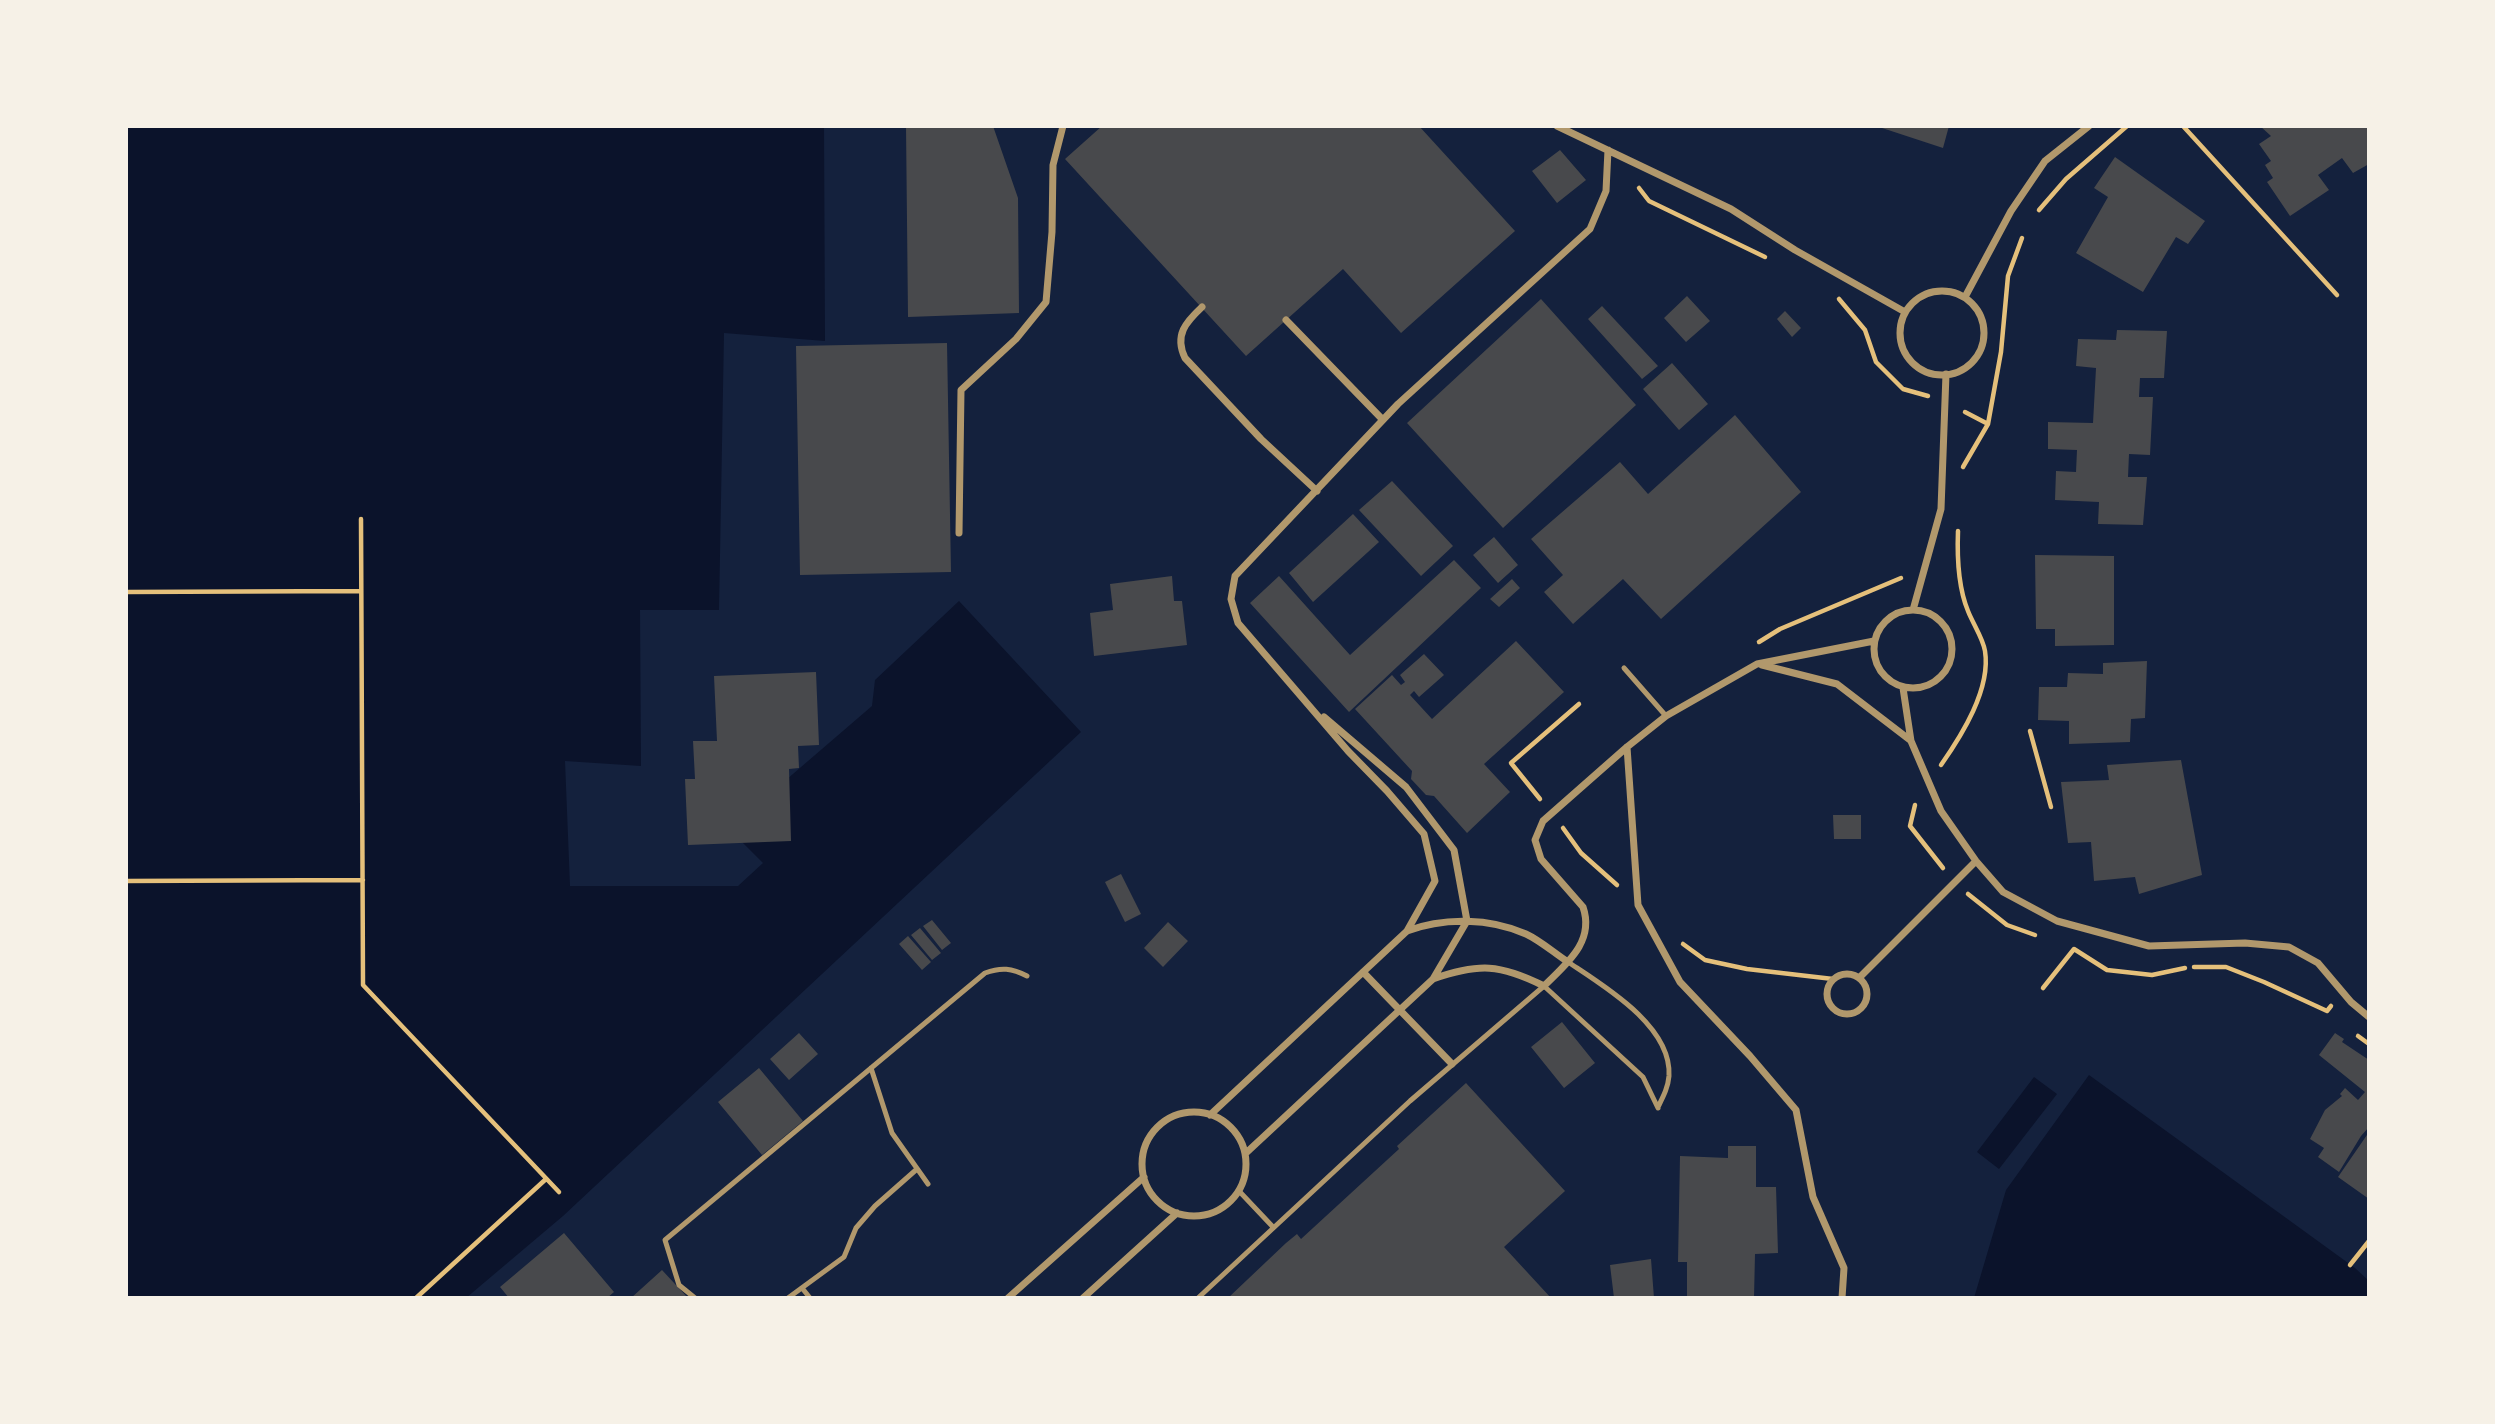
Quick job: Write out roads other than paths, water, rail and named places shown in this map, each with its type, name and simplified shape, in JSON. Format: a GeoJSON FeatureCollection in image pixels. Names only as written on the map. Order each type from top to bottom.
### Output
{"type":"FeatureCollection","features":[{"type":"Feature","properties":{"kind":"street"},"geometry":{"type":"LineString","coordinates":[[959,533],[961,390],[1016,339],[1046,302],[1052,232],[1053,165],[1063,126]]}},
{"type":"Feature","properties":{"kind":"street"},"geometry":{"type":"LineString","coordinates":[[1557,126],[1731,209],[1795,250],[1905,312]]}},
{"type":"Feature","properties":{"kind":"street"},"geometry":{"type":"LineString","coordinates":[[1965,297],[2011,211],[2045,161],[2089,126]]}},
{"type":"Feature","properties":{"kind":"street"},"geometry":{"type":"LineString","coordinates":[[1210,1115],[1407,930],[1435,881],[1424,835],[1238,622],[1231,599],[1235,576],[1383,420],[1590,229],[1606,191],[1608,150]]}},
{"type":"Feature","properties":{"kind":"street"},"geometry":{"type":"LineString","coordinates":[[1953,292],[1965,297],[1976,307],[1983,321],[1985,335],[1981,350],[1972,362],[1960,370],[1946,374],[1932,373],[1920,368],[1910,360],[1903,348],[1900,335],[1905,312],[1927,293],[1953,292]]}},
{"type":"Feature","properties":{"kind":"street"},"geometry":{"type":"LineString","coordinates":[[1202,307],[1182,328],[1181,344],[1185,358],[1261,439],[1317,491]]}},
{"type":"Feature","properties":{"kind":"street"},"geometry":{"type":"LineString","coordinates":[[1286,320],[1383,420]]}},
{"type":"Feature","properties":{"kind":"street"},"geometry":{"type":"LineString","coordinates":[[1913,610],[1941,509],[1946,374]]}},
{"type":"Feature","properties":{"kind":"street"},"geometry":{"type":"LineString","coordinates":[[1899,612],[1926,612],[1938,618],[1947,628],[1953,654],[1941,678],[1916,689],[1903,688],[1892,683],[1876,665],[1874,641],[1878,629],[1899,612]]}},
{"type":"Feature","properties":{"kind":"street"},"geometry":{"type":"LineString","coordinates":[[1433,979],[1461,969],[1489,967],[1518,973],[1544,986],[1568,962],[1585,939],[1587,923],[1583,908],[1541,859],[1535,840],[1543,821],[1666,716],[1757,664],[1874,641]]}},
{"type":"Feature","properties":{"kind":"street"},"geometry":{"type":"LineString","coordinates":[[1757,664],[1836,684],[1911,741]]}},
{"type":"Feature","properties":{"kind":"street"},"geometry":{"type":"LineString","coordinates":[[1903,688],[1911,741],[1941,811],[1976,861],[2003,892],[2057,921],[2149,946],[2245,943],[2289,947],[2318,963],[2351,1002],[2369,1017]]}},
{"type":"Feature","properties":{"kind":"street"},"geometry":{"type":"LineString","coordinates":[[1246,1153],[1433,979],[1467,921],[1454,850],[1406,787],[1307,702]]}},
{"type":"Feature","properties":{"kind":"street"},"geometry":{"type":"LineString","coordinates":[[1627,747],[1638,905],[1680,982],[1750,1056],[1796,1110],[1813,1197],[1844,1268],[1842,1298]]}},
{"type":"Feature","properties":{"kind":"street"},"geometry":{"type":"LineString","coordinates":[[1859,978],[1976,861]]}},
{"type":"Feature","properties":{"kind":"street"},"geometry":{"type":"LineString","coordinates":[[1407,930],[1427,924],[1477,921],[1526,934],[1568,962]]}},
{"type":"Feature","properties":{"kind":"street"},"geometry":{"type":"LineString","coordinates":[[1363,972],[1452,1064]]}},
{"type":"Feature","properties":{"kind":"street"},"geometry":{"type":"LineString","coordinates":[[1847,974],[1859,978],[1867,989],[1865,1005],[1861,1010],[1847,1015],[1834,1010],[1827,998],[1827,991],[1833,979],[1847,974]]}},
{"type":"Feature","properties":{"kind":"street"},"geometry":{"type":"LineString","coordinates":[[1193,1112],[1210,1115],[1226,1123],[1239,1137],[1246,1153],[1246,1172],[1239,1191],[1223,1208],[1201,1216],[1177,1213],[1162,1205],[1151,1192],[1144,1177],[1142,1159],[1147,1141],[1160,1125],[1174,1116],[1193,1112]]}},
{"type":"Feature","properties":{"kind":"street"},"geometry":{"type":"LineString","coordinates":[[1008,1298],[1144,1177]]}},
{"type":"Feature","properties":{"kind":"street"},"geometry":{"type":"LineString","coordinates":[[1083,1298],[1177,1213]]}},
{"type":"Feature","properties":{"kind":"lane"},"geometry":{"type":"LineString","coordinates":[[1624,668],[1666,716]]}},
{"type":"Feature","properties":{"kind":"lane"},"geometry":{"type":"LineString","coordinates":[[1198,1298],[1452,1064],[1544,986],[1643,1076],[1658,1108],[1667,1089],[1669,1076],[1664,1049],[1658,1036],[1615,993],[1568,962]]}},
{"type":"Feature","properties":{"kind":"lane"},"geometry":{"type":"LineString","coordinates":[[695,1298],[679,1285],[665,1240],[985,973],[1002,968],[1027,976]]}},
{"type":"Feature","properties":{"kind":"lane"},"geometry":{"type":"LineString","coordinates":[[871,1068],[892,1133],[928,1184]]}},
{"type":"Feature","properties":{"kind":"lane"},"geometry":{"type":"LineString","coordinates":[[788,1298],[844,1257],[856,1228],[875,1206],[917,1169]]}},
{"type":"Feature","properties":{"kind":"lane"},"geometry":{"type":"LineString","coordinates":[[1239,1191],[1273,1227]]}},
{"type":"Feature","properties":{"kind":"lane"},"geometry":{"type":"LineString","coordinates":[[802,1289],[810,1298]]}},
{"type":"Feature","properties":{"kind":"water"},"geometry":{"type":"Polygon","coordinates":[[[126,126],[824,126],[825,341],[724,333],[719,610],[640,610],[641,766],[565,761],[570,886],[738,886],[763,863],[729,829],[872,706],[875,680],[959,601],[1081,732],[563,1216],[466,1298],[126,1298],[126,126]]]}},
{"type":"Feature","properties":{"kind":"water"},"geometry":{"type":"Polygon","coordinates":[[[2089,1075],[2355,1268],[2369,1281],[2369,1298],[1974,1298],[2006,1190],[2089,1075]]]}},
{"type":"Feature","properties":{"kind":"water"},"geometry":{"type":"Polygon","coordinates":[[[2034,1077],[2057,1094],[1999,1169],[1977,1152],[2034,1077]]]}}]}
